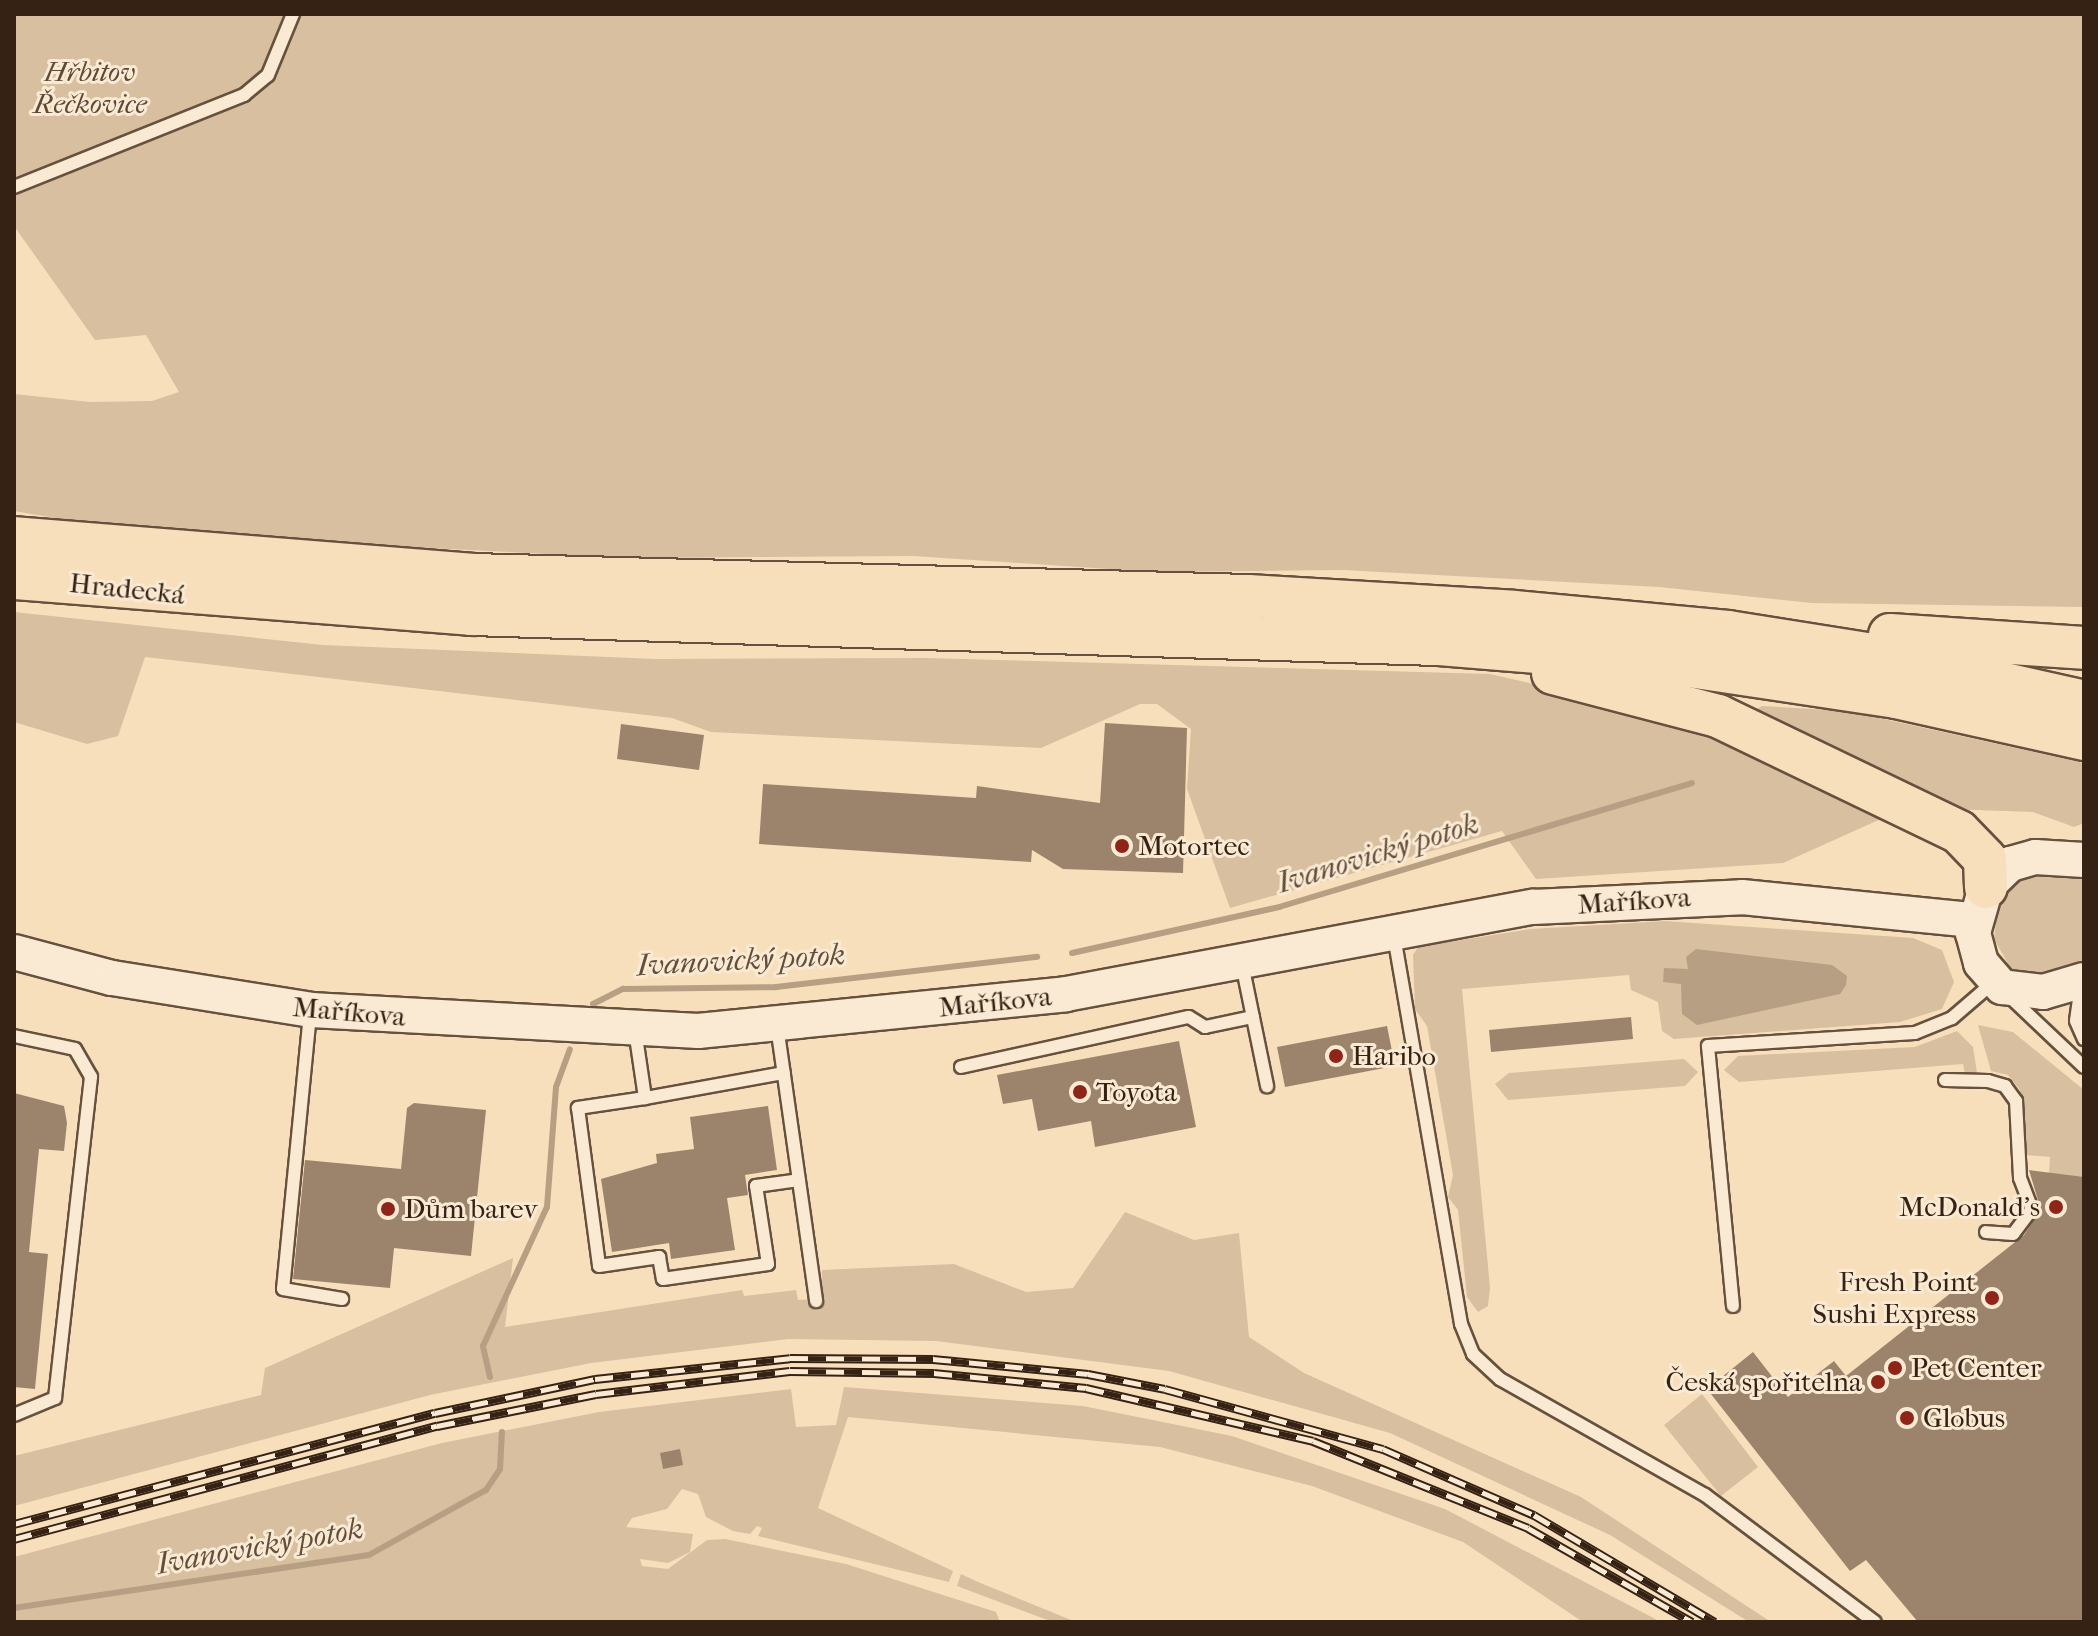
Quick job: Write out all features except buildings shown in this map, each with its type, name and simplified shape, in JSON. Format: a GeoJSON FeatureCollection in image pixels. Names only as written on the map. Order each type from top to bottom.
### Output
{"type":"FeatureCollection","features":[{"type":"Feature","properties":{"kind":"highway"},"geometry":{"type":"LineString","coordinates":[[14,538],[472,575],[1248,596],[1728,632],[1879,656],[2084,702]]}},
{"type":"Feature","properties":{"kind":"highway","name":"Hradecká"},"geometry":{"type":"LineString","coordinates":[[14,578],[241,600],[653,621],[1439,644]]}},
{"type":"Feature","properties":{"kind":"highway"},"geometry":{"type":"LineString","coordinates":[[1728,632],[1830,629],[2084,648]]}},
{"type":"Feature","properties":{"kind":"highway"},"geometry":{"type":"LineString","coordinates":[[1439,644],[1684,665],[1896,697],[2084,739]]}},
{"type":"Feature","properties":{"kind":"highway"},"geometry":{"type":"LineString","coordinates":[[1439,644],[1718,716],[1959,832],[1985,859],[1980,904]]}},
{"type":"Feature","properties":{"kind":"street"},"geometry":{"type":"LineString","coordinates":[[2083,981],[2043,992],[1998,984],[1977,953],[1980,904],[2003,869],[2028,858],[2084,860]]}},
{"type":"Feature","properties":{"kind":"street","name":"Maříkova"},"geometry":{"type":"LineString","coordinates":[[14,952],[112,978],[311,1010],[635,1029],[777,1026],[1066,994],[1393,929],[1533,907],[1692,896],[1980,904]]}},
{"type":"Feature","properties":{"kind":"lane"},"geometry":{"type":"LineString","coordinates":[[14,187],[244,95],[268,75],[293,14]]}},
{"type":"Feature","properties":{"kind":"lane"},"geometry":{"type":"LineString","coordinates":[[1393,929],[1461,1324],[1473,1354],[1500,1379],[1705,1495],[1875,1622]]}},
{"type":"Feature","properties":{"kind":"lane"},"geometry":{"type":"LineString","coordinates":[[1241,959],[1267,1086]]}},
{"type":"Feature","properties":{"kind":"lane"},"geometry":{"type":"LineString","coordinates":[[2083,981],[2076,1021],[2084,1039]]}},
{"type":"Feature","properties":{"kind":"lane"},"geometry":{"type":"LineString","coordinates":[[1733,1306],[1708,1046],[1915,1033],[1952,1018],[1998,984],[2084,1067]]}},
{"type":"Feature","properties":{"kind":"lane"},"geometry":{"type":"LineString","coordinates":[[311,1010],[283,1289],[342,1299]]}},
{"type":"Feature","properties":{"kind":"lane"},"geometry":{"type":"LineString","coordinates":[[961,1067],[1189,1017],[1205,1027],[1253,1017]]}},
{"type":"Feature","properties":{"kind":"lane"},"geometry":{"type":"LineString","coordinates":[[777,1026],[816,1301]]}},
{"type":"Feature","properties":{"kind":"lane"},"geometry":{"type":"LineString","coordinates":[[635,1029],[645,1098]]}},
{"type":"Feature","properties":{"kind":"lane"},"geometry":{"type":"LineString","coordinates":[[14,1036],[75,1049],[91,1077],[55,1398],[14,1415]]}},
{"type":"Feature","properties":{"kind":"lane"},"geometry":{"type":"LineString","coordinates":[[784,1073],[578,1108],[599,1266],[659,1257],[663,1279],[768,1264],[756,1186],[799,1180]]}},
{"type":"Feature","properties":{"kind":"lane"},"geometry":{"type":"LineString","coordinates":[[1945,1080],[1988,1081],[2005,1086],[2016,1101],[2020,1178],[2032,1209],[2013,1234],[1986,1232]]}},
{"type":"Feature","properties":{"kind":"green space","name":"Hřbitov Řečkovice"},"geometry":{"type":"Polygon","coordinates":[[[14,14],[2084,14],[2084,607],[1812,603],[1659,587],[1343,570],[1154,572],[913,556],[629,558],[150,534],[14,511],[14,394],[90,402],[152,401],[179,392],[146,335],[95,340],[14,226],[14,14]]]}},
{"type":"Feature","properties":{"kind":"green space"},"geometry":{"type":"Polygon","coordinates":[[[14,612],[323,645],[656,659],[926,658],[1490,674],[1626,705],[1727,742],[1883,818],[1783,863],[1536,879],[1502,831],[1230,908],[1187,789],[1191,729],[1157,704],[1140,704],[1041,748],[711,732],[672,718],[145,657],[118,736],[87,744],[14,722],[14,612]]]}},
{"type":"Feature","properties":{"kind":"green space"},"geometry":{"type":"Polygon","coordinates":[[[1762,706],[1847,711],[2084,763],[2084,823],[2074,827],[2033,812],[1946,809],[1754,711],[1762,706]]]}},
{"type":"Feature","properties":{"kind":"green space"},"geometry":{"type":"Polygon","coordinates":[[[2084,872],[2084,967],[2029,979],[2011,969],[1994,939],[1998,903],[2021,879],[2084,872]]]}},
{"type":"Feature","properties":{"kind":"green space"},"geometry":{"type":"Polygon","coordinates":[[[1665,921],[1913,938],[1942,950],[1954,982],[1942,1009],[1900,1022],[1674,1039],[1662,1031],[1658,1002],[1631,990],[1629,975],[1462,989],[1490,1288],[1488,1306],[1478,1312],[1467,1297],[1458,1210],[1448,1197],[1453,1175],[1427,1026],[1415,1009],[1413,955],[1418,947],[1531,929],[1665,921]]]}},
{"type":"Feature","properties":{"kind":"green space"},"geometry":{"type":"Polygon","coordinates":[[[1978,1025],[2013,1032],[2084,1090],[2084,1178],[2049,1174],[2050,1157],[2025,1155],[2020,1090],[2008,1075],[1991,1071],[1978,1025]]]}},
{"type":"Feature","properties":{"kind":"green space"},"geometry":{"type":"Polygon","coordinates":[[[1957,1031],[1973,1047],[1977,1073],[1965,1074],[1963,1064],[1739,1082],[1724,1070],[1738,1056],[1915,1047],[1957,1031]]]}},
{"type":"Feature","properties":{"kind":"green space"},"geometry":{"type":"Polygon","coordinates":[[[1684,1059],[1698,1072],[1685,1086],[1508,1100],[1495,1084],[1509,1073],[1684,1059]]]}},
{"type":"Feature","properties":{"kind":"green space"},"geometry":{"type":"Polygon","coordinates":[[[1125,1212],[1194,1240],[1239,1233],[1249,1337],[1304,1373],[1581,1497],[1771,1622],[1749,1622],[1610,1535],[1390,1433],[1169,1371],[936,1341],[788,1339],[591,1363],[430,1395],[14,1506],[14,1456],[261,1395],[265,1368],[513,1258],[505,1327],[742,1290],[744,1296],[796,1290],[798,1300],[822,1299],[822,1270],[954,1264],[1026,1292],[1073,1288],[1125,1212]]]}},
{"type":"Feature","properties":{"kind":"green space"},"geometry":{"type":"Polygon","coordinates":[[[844,1387],[1083,1406],[1232,1436],[1445,1509],[1661,1622],[1583,1622],[1463,1542],[1312,1486],[1160,1447],[848,1417],[818,1508],[953,1571],[949,1582],[758,1536],[762,1528],[757,1526],[750,1534],[733,1531],[706,1517],[698,1494],[682,1489],[667,1509],[632,1518],[626,1527],[693,1534],[690,1552],[668,1563],[640,1559],[642,1566],[668,1569],[707,1540],[725,1539],[846,1564],[996,1612],[1000,1622],[14,1622],[14,1557],[442,1443],[599,1412],[791,1389],[796,1427],[836,1425],[844,1387]]]}},
{"type":"Feature","properties":{"kind":"green space"},"geometry":{"type":"Polygon","coordinates":[[[1702,1394],[1758,1467],[1721,1496],[1664,1425],[1702,1394]]]}},
{"type":"Feature","properties":{"kind":"green space"},"geometry":{"type":"Polygon","coordinates":[[[961,1574],[1076,1622],[1053,1622],[957,1586],[961,1574]]]}},
{"type":"Feature","properties":{"kind":"shaded area"},"geometry":{"type":"Polygon","coordinates":[[[1696,949],[1832,965],[1847,976],[1846,985],[1840,994],[1697,1025],[1682,1014],[1681,984],[1663,982],[1664,968],[1688,969],[1686,957],[1696,949]]]}},
{"type":"Feature","properties":{"kind":"waterway","name":"Ivanovický potok"},"geometry":{"type":"LineString","coordinates":[[1072,953],[1279,907],[1692,783]]}},
{"type":"Feature","properties":{"kind":"waterway","name":"Ivanovický potok"},"geometry":{"type":"LineString","coordinates":[[593,1004],[623,989],[776,987],[1037,957]]}},
{"type":"Feature","properties":{"kind":"waterway","name":"Ivanovický potok"},"geometry":{"type":"LineString","coordinates":[[490,1377],[483,1346],[547,1207],[556,1087],[570,1049]]}},
{"type":"Feature","properties":{"kind":"waterway","name":"Ivanovický potok"},"geometry":{"type":"LineString","coordinates":[[14,1608],[369,1555],[486,1490],[500,1469],[502,1432]]}},
{"type":"Feature","properties":{"kind":"railway"},"geometry":{"type":"LineString","coordinates":[[14,1524],[435,1413],[595,1379],[790,1358],[933,1359],[1088,1374],[1165,1389],[1383,1449],[1534,1515],[1715,1622]]}},
{"type":"Feature","properties":{"kind":"railway"},"geometry":{"type":"LineString","coordinates":[[14,1539],[437,1426],[596,1394],[790,1371],[934,1373],[1086,1388],[1313,1441],[1528,1528],[1692,1622]]}},
{"type":"Feature","properties":{"kind":"place","name":"Motortec"},"geometry":{"type":"Point","coordinates":[1122,846]}},
{"type":"Feature","properties":{"kind":"place","name":"Haribo"},"geometry":{"type":"Point","coordinates":[1336,1056]}},
{"type":"Feature","properties":{"kind":"place","name":"Toyota"},"geometry":{"type":"Point","coordinates":[1080,1092]}},
{"type":"Feature","properties":{"kind":"place","name":"McDonald's"},"geometry":{"type":"Point","coordinates":[2056,1207]}},
{"type":"Feature","properties":{"kind":"place","name":"Dům barev"},"geometry":{"type":"Point","coordinates":[388,1209]}},
{"type":"Feature","properties":{"kind":"place","name":"Fresh Point Sushi Express"},"geometry":{"type":"Point","coordinates":[1992,1298]}},
{"type":"Feature","properties":{"kind":"place","name":"Pet Center"},"geometry":{"type":"Point","coordinates":[1895,1368]}},
{"type":"Feature","properties":{"kind":"place","name":"Česká spořitelna"},"geometry":{"type":"Point","coordinates":[1878,1382]}},
{"type":"Feature","properties":{"kind":"place","name":"Globus"},"geometry":{"type":"Point","coordinates":[1907,1418]}}]}
